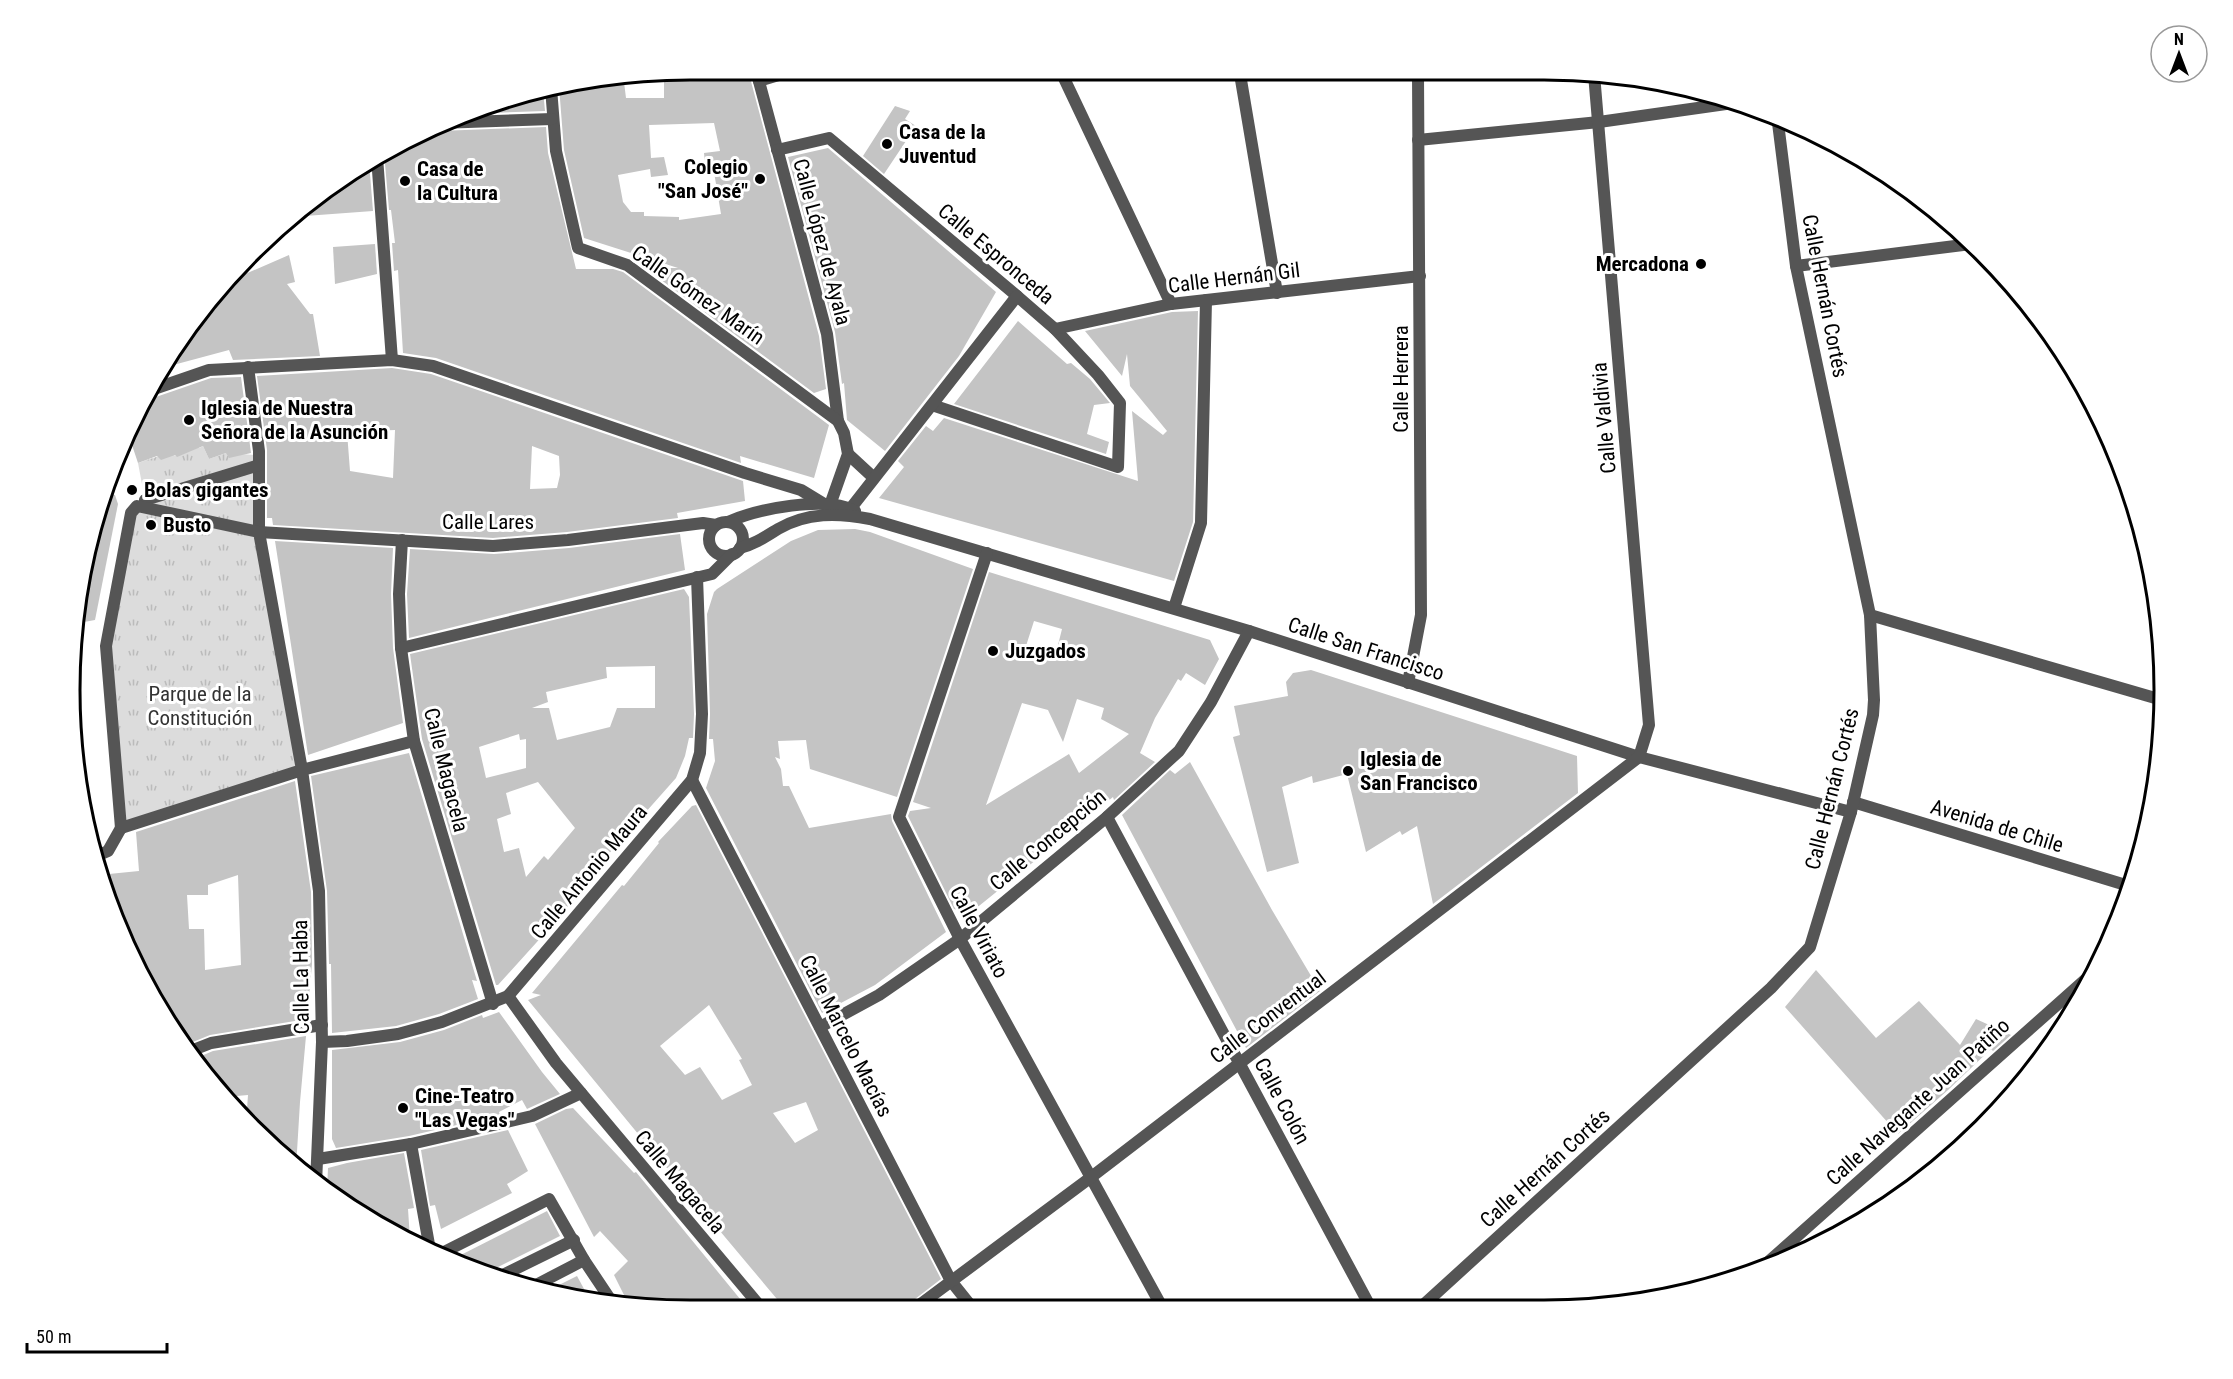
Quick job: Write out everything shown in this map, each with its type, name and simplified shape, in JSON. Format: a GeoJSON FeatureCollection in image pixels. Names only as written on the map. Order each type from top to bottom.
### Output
{"type":"FeatureCollection","features":[{"type":"Feature","properties":{"kind":"street","name":"Calle López de Ayala"},"geometry":{"type":"LineString","coordinates":[[759,80],[827,334],[838,421]]}},
{"type":"Feature","properties":{"kind":"street"},"geometry":{"type":"LineString","coordinates":[[1065,80],[1171,304]]}},
{"type":"Feature","properties":{"kind":"street"},"geometry":{"type":"LineString","coordinates":[[1241,80],[1277,293]]}},
{"type":"Feature","properties":{"kind":"street","name":"Calle Herrera"},"geometry":{"type":"LineString","coordinates":[[1408,683],[1421,615],[1418,80]]}},
{"type":"Feature","properties":{"kind":"street","name":"Calle Valdivia"},"geometry":{"type":"LineString","coordinates":[[1595,82],[1649,725],[1639,757]]}},
{"type":"Feature","properties":{"kind":"street"},"geometry":{"type":"LineString","coordinates":[[467,122],[552,119],[551,95]]}},
{"type":"Feature","properties":{"kind":"street"},"geometry":{"type":"LineString","coordinates":[[1418,140],[1599,122],[1718,105]]}},
{"type":"Feature","properties":{"kind":"street","name":"Calle Gómez Marín"},"geometry":{"type":"LineString","coordinates":[[552,119],[556,151],[578,248],[627,265],[838,421]]}},
{"type":"Feature","properties":{"kind":"street","name":"Calle Hernán Cortés"},"geometry":{"type":"LineString","coordinates":[[1429,1300],[1772,988],[1810,947],[1852,807],[1873,710],[1870,615],[1796,266],[1778,127]]}},
{"type":"Feature","properties":{"kind":"street","name":"Calle Espronceda"},"geometry":{"type":"LineString","coordinates":[[777,150],[829,138],[1055,329],[1120,402],[1118,467],[932,405]]}},
{"type":"Feature","properties":{"kind":"street"},"geometry":{"type":"LineString","coordinates":[[378,165],[393,360]]}},
{"type":"Feature","properties":{"kind":"street"},"geometry":{"type":"LineString","coordinates":[[1796,266],[1961,245]]}},
{"type":"Feature","properties":{"kind":"street","name":"Calle Hernán Gil"},"geometry":{"type":"LineString","coordinates":[[1055,329],[1171,304],[1420,276]]}},
{"type":"Feature","properties":{"kind":"street"},"geometry":{"type":"LineString","coordinates":[[850,508],[1017,296]]}},
{"type":"Feature","properties":{"kind":"street"},"geometry":{"type":"LineString","coordinates":[[1174,608],[1201,523],[1206,300]]}},
{"type":"Feature","properties":{"kind":"street"},"geometry":{"type":"LineString","coordinates":[[159,387],[209,370],[393,360],[432,366],[801,490],[827,504],[850,508],[870,519]]}},
{"type":"Feature","properties":{"kind":"street"},"geometry":{"type":"LineString","coordinates":[[248,367],[259,465],[259,532],[302,770]]}},
{"type":"Feature","properties":{"kind":"street"},"geometry":{"type":"LineString","coordinates":[[827,504],[848,454],[844,433],[838,421]]}},
{"type":"Feature","properties":{"kind":"street"},"geometry":{"type":"LineString","coordinates":[[848,454],[874,478]]}},
{"type":"Feature","properties":{"kind":"street"},"geometry":{"type":"LineString","coordinates":[[145,500],[259,465]]}},
{"type":"Feature","properties":{"kind":"street","name":"Calle Lares"},"geometry":{"type":"LineString","coordinates":[[259,532],[493,546],[568,540],[703,523],[722,523],[749,514],[805,504],[827,504]]}},
{"type":"Feature","properties":{"kind":"street"},"geometry":{"type":"LineString","coordinates":[[102,854],[108,851],[121,828],[106,646],[131,513],[137,506],[144,506],[259,532]]}},
{"type":"Feature","properties":{"kind":"street"},"geometry":{"type":"LineString","coordinates":[[401,648],[712,574],[736,551],[742,544],[741,532],[734,524],[722,523],[710,533],[710,544],[716,553],[722,555],[736,551],[756,544],[793,522],[814,515],[851,515],[870,519]]}},
{"type":"Feature","properties":{"kind":"street","name":"Calle San Francisco"},"geometry":{"type":"LineString","coordinates":[[870,519],[1249,631],[1639,757],[1852,807]]}},
{"type":"Feature","properties":{"kind":"street","name":"Calle Magacela"},"geometry":{"type":"LineString","coordinates":[[402,540],[399,594],[401,648],[414,741],[493,1004]]}},
{"type":"Feature","properties":{"kind":"street","name":"Calle Viriato"},"geometry":{"type":"LineString","coordinates":[[987,553],[898,817],[960,939],[1158,1300]]}},
{"type":"Feature","properties":{"kind":"street","name":"Calle Antonio Maura"},"geometry":{"type":"LineString","coordinates":[[322,1042],[398,1034],[442,1022],[493,1004],[508,996],[692,780],[700,753],[702,714],[697,577]]}},
{"type":"Feature","properties":{"kind":"street"},"geometry":{"type":"LineString","coordinates":[[1870,615],[2154,698]]}},
{"type":"Feature","properties":{"kind":"street","name":"Calle Concepción"},"geometry":{"type":"LineString","coordinates":[[819,1027],[879,995],[960,939],[1107,817],[1179,751],[1211,702],[1249,631]]}},
{"type":"Feature","properties":{"kind":"street"},"geometry":{"type":"LineString","coordinates":[[121,828],[302,770],[414,741]]}},
{"type":"Feature","properties":{"kind":"street","name":"Calle Conventual"},"geometry":{"type":"LineString","coordinates":[[926,1300],[1090,1178],[1639,757]]}},
{"type":"Feature","properties":{"kind":"street","name":"Calle La Haba"},"geometry":{"type":"LineString","coordinates":[[302,770],[319,891],[322,1042],[317,1172]]}},
{"type":"Feature","properties":{"kind":"street","name":"Calle Marcelo Macías"},"geometry":{"type":"LineString","coordinates":[[692,780],[951,1281],[966,1300]]}},
{"type":"Feature","properties":{"kind":"street","name":"Avenida de Chile"},"geometry":{"type":"LineString","coordinates":[[1852,807],[2122,884]]}},
{"type":"Feature","properties":{"kind":"street","name":"Calle Colón"},"geometry":{"type":"LineString","coordinates":[[1107,817],[1367,1300]]}},
{"type":"Feature","properties":{"kind":"street","name":"Calle Navegante Juan Patiño"},"geometry":{"type":"LineString","coordinates":[[1779,1252],[2075,989]]}},
{"type":"Feature","properties":{"kind":"street","name":"Calle Magacela"},"geometry":{"type":"LineString","coordinates":[[508,996],[581,1093],[755,1300]]}},
{"type":"Feature","properties":{"kind":"street"},"geometry":{"type":"LineString","coordinates":[[197,1049],[211,1043],[322,1025]]}},
{"type":"Feature","properties":{"kind":"street"},"geometry":{"type":"LineString","coordinates":[[318,1159],[411,1144],[532,1116],[581,1093]]}},
{"type":"Feature","properties":{"kind":"street"},"geometry":{"type":"LineString","coordinates":[[411,1144],[428,1241]]}},
{"type":"Feature","properties":{"kind":"street"},"geometry":{"type":"LineString","coordinates":[[448,1249],[549,1199],[584,1260],[607,1294]]}},
{"type":"Feature","properties":{"kind":"street"},"geometry":{"type":"LineString","coordinates":[[509,1272],[574,1240]]}},
{"type":"Feature","properties":{"kind":"street"},"geometry":{"type":"LineString","coordinates":[[543,1282],[584,1260]]}},
{"type":"Feature","properties":{"kind":"green space","name":"Parque de la Constitución"},"geometry":{"type":"Polygon","coordinates":[[[198,446],[199,448],[203,446],[209,459],[226,453],[255,455],[259,532],[302,770],[121,828],[106,646],[131,513],[145,500],[138,463],[163,455],[177,456],[198,446]]]}},
{"type":"Feature","properties":{"kind":"building"},"geometry":{"type":"Polygon","coordinates":[[[751,80],[819,336],[826,389],[814,393],[645,268],[678,268],[584,238],[564,150],[560,93],[624,84],[626,98],[664,98],[664,81],[751,80]],[[714,123],[649,125],[651,158],[664,157],[668,175],[651,177],[650,169],[618,175],[623,202],[631,212],[644,212],[644,216],[679,217],[679,220],[721,214],[714,172],[706,174],[704,153],[720,151],[714,123]]]}},
{"type":"Feature","properties":{"kind":"building"},"geometry":{"type":"Polygon","coordinates":[[[544,97],[545,111],[490,113],[544,97]]]}},
{"type":"Feature","properties":{"kind":"building","name":"Casa de la Juventud"},"geometry":{"type":"Polygon","coordinates":[[[895,106],[910,111],[905,119],[916,126],[884,174],[863,156],[895,106]]]}},
{"type":"Feature","properties":{"kind":"building"},"geometry":{"type":"Polygon","coordinates":[[[546,127],[548,153],[576,269],[613,269],[623,272],[829,425],[814,478],[740,456],[741,463],[436,358],[403,353],[398,270],[394,271],[392,243],[395,243],[391,210],[389,210],[385,161],[445,131],[546,127]]]}},
{"type":"Feature","properties":{"kind":"building"},"geometry":{"type":"Polygon","coordinates":[[[828,148],[996,292],[959,356],[885,451],[847,420],[844,383],[842,384],[835,332],[788,157],[828,148]]]}},
{"type":"Feature","properties":{"kind":"building"},"geometry":{"type":"Polygon","coordinates":[[[370,170],[373,211],[306,216],[370,170]]]}},
{"type":"Feature","properties":{"kind":"building"},"geometry":{"type":"Polygon","coordinates":[[[375,244],[377,274],[335,284],[333,247],[375,244]]]}},
{"type":"Feature","properties":{"kind":"building"},"geometry":{"type":"Polygon","coordinates":[[[289,255],[295,282],[287,284],[310,314],[313,314],[320,356],[233,360],[229,350],[173,365],[206,318],[242,276],[289,255]]]}},
{"type":"Feature","properties":{"kind":"building"},"geometry":{"type":"Polygon","coordinates":[[[1198,311],[1193,522],[1174,581],[879,498],[904,467],[898,461],[926,426],[933,431],[944,418],[1138,481],[1132,411],[1163,435],[1167,431],[1130,386],[1127,354],[1122,376],[1085,331],[1172,312],[1198,311]]]}},
{"type":"Feature","properties":{"kind":"building"},"geometry":{"type":"Polygon","coordinates":[[[1018,321],[1067,364],[1071,363],[1090,379],[1110,403],[1094,405],[1087,434],[1109,442],[1106,454],[954,404],[1018,321]]]}},
{"type":"Feature","properties":{"kind":"building"},"geometry":{"type":"Polygon","coordinates":[[[392,368],[431,374],[743,481],[745,501],[677,513],[678,518],[567,532],[493,538],[273,525],[272,518],[267,518],[267,450],[257,376],[392,368]],[[395,430],[347,432],[350,471],[393,478],[395,430]],[[532,446],[530,489],[557,488],[560,475],[559,456],[532,446]]]}},
{"type":"Feature","properties":{"kind":"building","name":"Iglesia de Nuestra Señora de la Asunción"},"geometry":{"type":"Polygon","coordinates":[[[241,377],[251,453],[229,458],[226,453],[209,459],[203,446],[177,457],[175,455],[161,460],[157,456],[138,463],[132,444],[154,398],[211,378],[241,377]]]}},
{"type":"Feature","properties":{"kind":"building"},"geometry":{"type":"Polygon","coordinates":[[[112,494],[115,495],[118,504],[95,620],[84,622],[91,570],[112,494]]]}},
{"type":"Feature","properties":{"kind":"building"},"geometry":{"type":"Polygon","coordinates":[[[855,529],[870,532],[973,569],[897,797],[810,769],[806,740],[778,741],[780,759],[775,757],[781,769],[783,786],[789,786],[809,828],[891,814],[892,821],[946,932],[875,985],[822,1013],[706,788],[715,761],[713,739],[709,739],[707,614],[717,589],[791,541],[818,530],[855,529]]]}},
{"type":"Feature","properties":{"kind":"building"},"geometry":{"type":"Polygon","coordinates":[[[680,534],[685,570],[409,638],[407,594],[410,549],[494,554],[569,548],[680,534]]]}},
{"type":"Feature","properties":{"kind":"building"},"geometry":{"type":"Polygon","coordinates":[[[275,541],[393,548],[391,594],[393,648],[403,723],[308,755],[275,541]]]}},
{"type":"Feature","properties":{"kind":"building"},"geometry":{"type":"Polygon","coordinates":[[[989,572],[1210,640],[1219,659],[1205,685],[1186,673],[1181,681],[1178,679],[1155,718],[1140,753],[1155,762],[1114,800],[1113,797],[1103,805],[1093,803],[1093,814],[969,914],[954,909],[908,816],[910,811],[931,808],[913,802],[989,572]],[[1034,621],[1025,649],[1055,657],[1062,629],[1034,621]],[[1077,699],[1063,742],[1048,710],[1022,703],[986,805],[1069,754],[1079,773],[1129,734],[1101,719],[1104,708],[1077,699]]]}},
{"type":"Feature","properties":{"kind":"building"},"geometry":{"type":"Polygon","coordinates":[[[684,589],[689,597],[693,738],[689,738],[676,778],[590,875],[593,878],[498,985],[496,985],[422,739],[410,654],[684,589]],[[655,666],[606,667],[607,678],[546,692],[548,702],[532,708],[549,708],[557,740],[610,727],[617,708],[655,708],[655,666]],[[519,734],[479,747],[486,778],[526,768],[526,739],[520,740],[519,734]],[[538,782],[506,793],[511,814],[497,819],[504,852],[519,848],[526,877],[544,856],[548,860],[575,828],[538,782]]]}},
{"type":"Feature","properties":{"kind":"building"},"geometry":{"type":"Polygon","coordinates":[[[1311,670],[1577,756],[1578,793],[1433,904],[1417,826],[1402,835],[1400,831],[1366,852],[1347,774],[1313,783],[1312,776],[1282,787],[1299,863],[1267,872],[1233,737],[1240,735],[1234,706],[1288,696],[1286,682],[1293,673],[1311,670]]]}},
{"type":"Feature","properties":{"kind":"building"},"geometry":{"type":"Polygon","coordinates":[[[409,753],[477,981],[472,980],[478,999],[439,1014],[396,1026],[332,1033],[327,891],[311,776],[409,753]]]}},
{"type":"Feature","properties":{"kind":"building"},"geometry":{"type":"Polygon","coordinates":[[[1190,762],[1320,991],[1246,1048],[1122,815],[1170,770],[1175,774],[1190,762]]]}},
{"type":"Feature","properties":{"kind":"building"},"geometry":{"type":"Polygon","coordinates":[[[295,781],[311,892],[312,964],[307,1019],[210,1035],[192,1042],[161,994],[142,959],[108,874],[139,871],[136,832],[295,781]],[[238,875],[208,885],[208,895],[187,895],[189,929],[204,929],[205,970],[241,965],[238,875]]]}},
{"type":"Feature","properties":{"kind":"building"},"geometry":{"type":"Polygon","coordinates":[[[696,805],[941,1279],[914,1300],[778,1300],[528,1000],[541,995],[532,993],[622,885],[624,886],[658,842],[692,806],[696,805]],[[709,1005],[660,1046],[685,1075],[700,1067],[722,1100],[752,1085],[739,1060],[742,1059],[709,1005]],[[806,1102],[773,1113],[795,1143],[818,1130],[806,1102]]]}},
{"type":"Feature","properties":{"kind":"building"},"geometry":{"type":"Polygon","coordinates":[[[1816,970],[1876,1038],[1919,1001],[1960,1045],[1976,1019],[2011,1035],[1993,1051],[1991,1049],[1898,1134],[1785,1007],[1816,970]]]}},
{"type":"Feature","properties":{"kind":"building"},"geometry":{"type":"Polygon","coordinates":[[[499,1012],[560,1094],[527,1109],[522,1100],[499,1112],[500,1115],[409,1136],[336,1148],[332,1139],[332,1050],[400,1042],[444,1030],[482,1015],[483,1018],[499,1012]]]}},
{"type":"Feature","properties":{"kind":"building"},"geometry":{"type":"Polygon","coordinates":[[[306,1036],[297,1156],[247,1109],[248,1095],[235,1096],[202,1056],[213,1051],[306,1036]]]}},
{"type":"Feature","properties":{"kind":"building"},"geometry":{"type":"Polygon","coordinates":[[[573,1108],[634,1173],[636,1172],[741,1300],[690,1300],[624,1295],[614,1275],[628,1261],[600,1231],[594,1237],[535,1124],[573,1108]]]}},
{"type":"Feature","properties":{"kind":"building"},"geometry":{"type":"Polygon","coordinates":[[[508,1130],[528,1171],[507,1184],[512,1193],[441,1229],[435,1205],[430,1206],[421,1150],[508,1130]]]}},
{"type":"Feature","properties":{"kind":"building"},"geometry":{"type":"Polygon","coordinates":[[[404,1153],[414,1208],[408,1209],[409,1231],[384,1218],[327,1180],[328,1168],[404,1153]]]}},
{"type":"Feature","properties":{"kind":"building"},"geometry":{"type":"Polygon","coordinates":[[[547,1211],[560,1236],[496,1268],[461,1255],[547,1211]]]}},
{"type":"Feature","properties":{"kind":"building"},"geometry":{"type":"Polygon","coordinates":[[[577,1276],[585,1290],[570,1288],[558,1285],[577,1276]]]}},
{"type":"Feature","properties":{"kind":"place","name":"Casa de la Juventud"},"geometry":{"type":"Point","coordinates":[887,144]}},
{"type":"Feature","properties":{"kind":"place","name":"Colegio \"San José\""},"geometry":{"type":"Point","coordinates":[760,179]}},
{"type":"Feature","properties":{"kind":"place","name":"Casa de la Cultura"},"geometry":{"type":"Point","coordinates":[405,181]}},
{"type":"Feature","properties":{"kind":"place","name":"Mercadona"},"geometry":{"type":"Point","coordinates":[1701,264]}},
{"type":"Feature","properties":{"kind":"place","name":"Iglesia de Nuestra Señora de la Asunción"},"geometry":{"type":"Point","coordinates":[189,420]}},
{"type":"Feature","properties":{"kind":"place","name":"Bolas gigantes"},"geometry":{"type":"Point","coordinates":[132,490]}},
{"type":"Feature","properties":{"kind":"place","name":"Busto"},"geometry":{"type":"Point","coordinates":[151,525]}},
{"type":"Feature","properties":{"kind":"place","name":"Juzgados"},"geometry":{"type":"Point","coordinates":[993,651]}},
{"type":"Feature","properties":{"kind":"place","name":"Iglesia de San Francisco"},"geometry":{"type":"Point","coordinates":[1348,771]}},
{"type":"Feature","properties":{"kind":"place","name":"Cine-Teatro \"Las Vegas\""},"geometry":{"type":"Point","coordinates":[403,1108]}}]}
